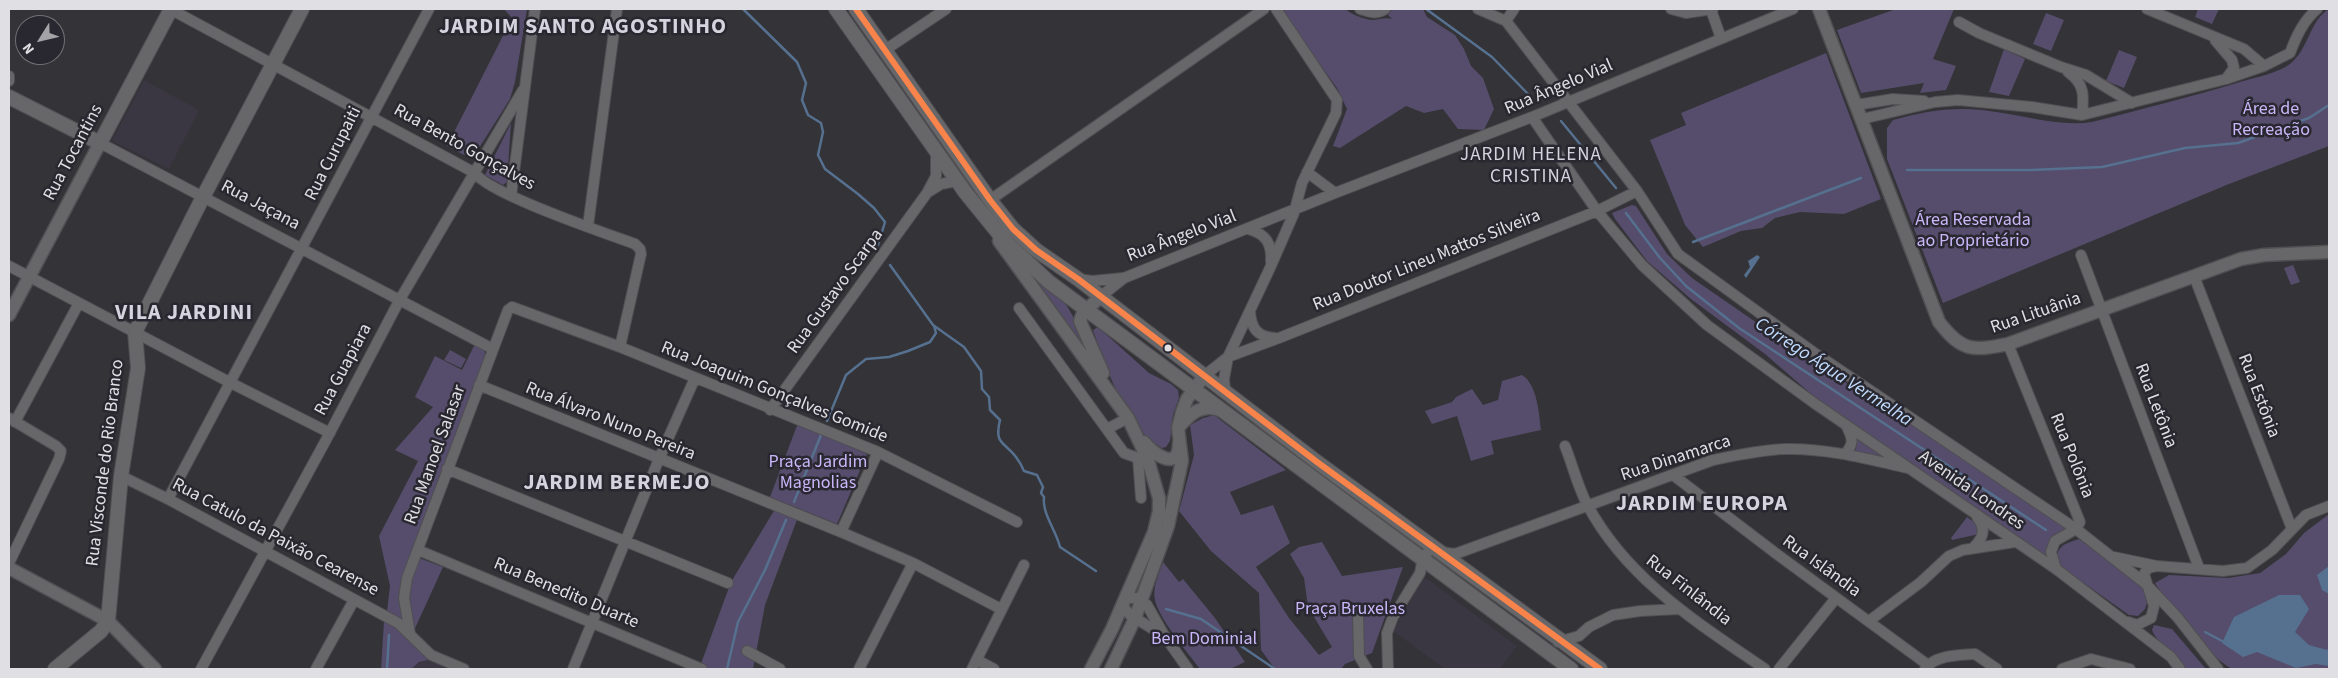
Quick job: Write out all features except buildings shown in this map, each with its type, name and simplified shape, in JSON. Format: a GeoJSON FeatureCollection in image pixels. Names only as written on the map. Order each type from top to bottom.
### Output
{"type":"FeatureCollection","features":[{"type":"Feature","properties":{"kind":"main road","name":"Rua Tocantins"},"geometry":{"type":"LineString","coordinates":[[100,143],[171,9]]}},
{"type":"Feature","properties":{"kind":"main road"},"geometry":{"type":"LineString","coordinates":[[135,332],[202,197],[302,9]]}},
{"type":"Feature","properties":{"kind":"main road"},"geometry":{"type":"LineString","coordinates":[[836,9],[961,186],[1004,240],[1049,282],[1219,410],[1558,653],[1585,658],[1600,669]]}},
{"type":"Feature","properties":{"kind":"main road"},"geometry":{"type":"LineString","coordinates":[[856,9],[990,200],[1013,229],[1036,250],[1078,279],[1316,461],[1430,562],[1463,568],[1558,653],[1571,669]]}},
{"type":"Feature","properties":{"kind":"main road","name":"Rua Jaçana"},"geometry":{"type":"LineString","coordinates":[[9,97],[100,143]]}},
{"type":"Feature","properties":{"kind":"main road","name":"Rua Visconde do Rio Branco"},"geometry":{"type":"LineString","coordinates":[[108,621],[121,476],[138,368],[135,332]]}},
{"type":"Feature","properties":{"kind":"main road"},"geometry":{"type":"LineString","coordinates":[[1307,472],[1312,474],[1317,471],[1319,467],[1316,461]]}},
{"type":"Feature","properties":{"kind":"main road"},"geometry":{"type":"LineString","coordinates":[[55,669],[101,631],[108,621]]}},
{"type":"Feature","properties":{"kind":"street","name":"Rua Bento Gonçalves"},"geometry":{"type":"LineString","coordinates":[[171,9],[273,65],[372,116],[475,173],[480,179],[511,196],[635,244],[640,249],[641,254],[620,347]]}},
{"type":"Feature","properties":{"kind":"street","name":"Rua Curupaiti"},"geometry":{"type":"LineString","coordinates":[[168,499],[303,249],[429,9]]}},
{"type":"Feature","properties":{"kind":"street"},"geometry":{"type":"LineString","coordinates":[[511,196],[523,90],[535,9]]}},
{"type":"Feature","properties":{"kind":"street"},"geometry":{"type":"LineString","coordinates":[[588,226],[617,9]]}},
{"type":"Feature","properties":{"kind":"street"},"geometry":{"type":"LineString","coordinates":[[885,50],[946,9]]}},
{"type":"Feature","properties":{"kind":"street"},"geometry":{"type":"LineString","coordinates":[[990,200],[1264,9]]}},
{"type":"Feature","properties":{"kind":"street"},"geometry":{"type":"LineString","coordinates":[[1225,391],[1224,379],[1228,356],[1270,268],[1295,208],[1296,199],[1307,172],[1338,106],[1337,100],[1276,9]]}},
{"type":"Feature","properties":{"kind":"street"},"geometry":{"type":"LineString","coordinates":[[1360,9],[1379,13],[1385,9]]}},
{"type":"Feature","properties":{"kind":"street"},"geometry":{"type":"LineString","coordinates":[[1478,9],[1506,21],[1514,9]]}},
{"type":"Feature","properties":{"kind":"street"},"geometry":{"type":"LineString","coordinates":[[1671,9],[1686,13],[1712,9],[1721,38]]}},
{"type":"Feature","properties":{"kind":"street","name":"Rua Ângelo Vial"},"geometry":{"type":"LineString","coordinates":[[1100,296],[1124,278],[1335,192],[1532,117],[1793,9]]}},
{"type":"Feature","properties":{"kind":"street","name":"Rua Lituânia"},"geometry":{"type":"LineString","coordinates":[[1819,9],[1939,322],[1949,335],[1963,345],[1978,350],[2008,344],[2248,257],[2329,252]]}},
{"type":"Feature","properties":{"kind":"street"},"geometry":{"type":"LineString","coordinates":[[2147,9],[2244,49],[2264,66]]}},
{"type":"Feature","properties":{"kind":"street"},"geometry":{"type":"LineString","coordinates":[[1862,119],[1935,102],[1958,100],[1981,101],[2082,115],[2226,79],[2264,66],[2290,53],[2297,35],[2310,15],[2317,9]]}},
{"type":"Feature","properties":{"kind":"street","name":"Avenida Londres"},"geometry":{"type":"LineString","coordinates":[[1506,21],[1637,191],[1670,244],[1692,266],[1816,354],[2076,529],[2146,584],[2178,618],[2218,669]]}},
{"type":"Feature","properties":{"kind":"street"},"geometry":{"type":"LineString","coordinates":[[1959,22],[1979,33],[2061,68],[2086,75],[2132,102]]}},
{"type":"Feature","properties":{"kind":"street"},"geometry":{"type":"LineString","coordinates":[[2212,37],[2232,60],[2234,68],[2226,79]]}},
{"type":"Feature","properties":{"kind":"street"},"geometry":{"type":"LineString","coordinates":[[2061,68],[2080,83],[2084,93],[2082,115]]}},
{"type":"Feature","properties":{"kind":"street"},"geometry":{"type":"LineString","coordinates":[[9,76],[9,81]]}},
{"type":"Feature","properties":{"kind":"street","name":"Rua Guapiara"},"geometry":{"type":"LineString","coordinates":[[201,669],[266,552],[399,301],[523,90]]}},
{"type":"Feature","properties":{"kind":"street"},"geometry":{"type":"LineString","coordinates":[[1856,105],[1893,99],[1935,102]]}},
{"type":"Feature","properties":{"kind":"street","name":"Avenida Londres"},"geometry":{"type":"LineString","coordinates":[[1532,117],[1597,211],[1642,265],[1683,305],[1847,426],[1913,470],[2125,620],[2171,657],[2180,669]]}},
{"type":"Feature","properties":{"kind":"street","name":"Rua Jaçana"},"geometry":{"type":"LineString","coordinates":[[100,143],[399,301],[493,348]]}},
{"type":"Feature","properties":{"kind":"street","name":"Rua Tocantins"},"geometry":{"type":"LineString","coordinates":[[9,315],[100,143]]}},
{"type":"Feature","properties":{"kind":"street","name":"Rua Gustavo Scarpa"},"geometry":{"type":"LineString","coordinates":[[770,410],[927,193],[936,176],[938,165],[935,149]]}},
{"type":"Feature","properties":{"kind":"street"},"geometry":{"type":"LineString","coordinates":[[1307,172],[1335,192]]}},
{"type":"Feature","properties":{"kind":"street","name":"Rua Gustavo Scarpa"},"geometry":{"type":"LineString","coordinates":[[927,193],[941,184],[961,186]]}},
{"type":"Feature","properties":{"kind":"street"},"geometry":{"type":"LineString","coordinates":[[961,186],[1150,450],[1158,456],[1172,459],[1179,450],[1179,441]]}},
{"type":"Feature","properties":{"kind":"street","name":"Rua Doutor Lineu Mattos Silveira"},"geometry":{"type":"LineString","coordinates":[[1204,376],[1228,356],[1279,338],[1597,211],[1637,191]]}},
{"type":"Feature","properties":{"kind":"street"},"geometry":{"type":"LineString","coordinates":[[1248,229],[1262,234],[1269,242],[1271,252],[1270,268]]}},
{"type":"Feature","properties":{"kind":"street","name":"Rua Letônia"},"geometry":{"type":"LineString","coordinates":[[2081,255],[2199,568]]}},
{"type":"Feature","properties":{"kind":"street"},"geometry":{"type":"LineString","coordinates":[[9,266],[230,383],[330,433]]}},
{"type":"Feature","properties":{"kind":"street","name":"Rua Estônia"},"geometry":{"type":"LineString","coordinates":[[2194,276],[2292,529]]}},
{"type":"Feature","properties":{"kind":"street","name":"Rua Ângelo Vial"},"geometry":{"type":"LineString","coordinates":[[1078,279],[1092,281],[1124,278]]}},
{"type":"Feature","properties":{"kind":"street"},"geometry":{"type":"LineString","coordinates":[[1100,296],[1086,310],[1080,321],[1113,396]]}},
{"type":"Feature","properties":{"kind":"street"},"geometry":{"type":"LineString","coordinates":[[9,563],[59,459],[60,451],[56,446],[12,420],[78,303]]}},
{"type":"Feature","properties":{"kind":"street","name":"Rua Joaquim Gonçalves Gomide"},"geometry":{"type":"LineString","coordinates":[[512,307],[620,347],[770,410],[878,452],[1017,522]]}},
{"type":"Feature","properties":{"kind":"street","name":"Rua Manoel Salasar"},"geometry":{"type":"LineString","coordinates":[[403,621],[407,578],[493,348],[508,310],[512,307]]}},
{"type":"Feature","properties":{"kind":"street"},"geometry":{"type":"LineString","coordinates":[[1019,308],[1124,453],[1138,458],[1141,498]]}},
{"type":"Feature","properties":{"kind":"street"},"geometry":{"type":"LineString","coordinates":[[1250,308],[1251,322],[1256,332],[1266,337],[1279,338]]}},
{"type":"Feature","properties":{"kind":"street","name":"Rua Polônia"},"geometry":{"type":"LineString","coordinates":[[2008,344],[2078,515],[2080,522],[2076,529]]}},
{"type":"Feature","properties":{"kind":"street"},"geometry":{"type":"LineString","coordinates":[[1111,669],[1135,618],[1168,526],[1182,461],[1178,428],[1182,412],[1192,390],[1204,376]]}},
{"type":"Feature","properties":{"kind":"street"},"geometry":{"type":"LineString","coordinates":[[573,669],[695,378]]}},
{"type":"Feature","properties":{"kind":"street","name":"Rua Álvaro Nuno Pereira"},"geometry":{"type":"LineString","coordinates":[[479,385],[659,460],[841,532],[913,563],[1001,609]]}},
{"type":"Feature","properties":{"kind":"street"},"geometry":{"type":"LineString","coordinates":[[1178,428],[1196,411],[1211,407],[1219,410]]}},
{"type":"Feature","properties":{"kind":"street"},"geometry":{"type":"LineString","coordinates":[[1107,430],[1128,418]]}},
{"type":"Feature","properties":{"kind":"street"},"geometry":{"type":"LineString","coordinates":[[1845,454],[1852,446],[1853,439],[1847,426]]}},
{"type":"Feature","properties":{"kind":"street"},"geometry":{"type":"LineString","coordinates":[[1091,669],[1112,630],[1154,532],[1159,512],[1159,498],[1155,481],[1136,432]]}},
{"type":"Feature","properties":{"kind":"street","name":"Rua Finlândia"},"geometry":{"type":"LineString","coordinates":[[1565,446],[1588,506],[1629,565],[1679,610],[1765,669]]}},
{"type":"Feature","properties":{"kind":"street","name":"Rua Dinamarca"},"geometry":{"type":"LineString","coordinates":[[1430,562],[1712,460],[1747,453],[1787,449],[1845,454],[1913,470]]}},
{"type":"Feature","properties":{"kind":"street"},"geometry":{"type":"LineString","coordinates":[[841,532],[878,452]]}},
{"type":"Feature","properties":{"kind":"street"},"geometry":{"type":"LineString","coordinates":[[447,469],[728,583]]}},
{"type":"Feature","properties":{"kind":"street","name":"Rua Islândia"},"geometry":{"type":"LineString","coordinates":[[1673,474],[1869,621],[1926,667]]}},
{"type":"Feature","properties":{"kind":"street","name":"Rua Catulo da Paixão Cearense"},"geometry":{"type":"LineString","coordinates":[[121,476],[168,499],[354,600],[403,621],[410,634],[430,655],[464,669]]}},
{"type":"Feature","properties":{"kind":"street"},"geometry":{"type":"LineString","coordinates":[[2110,556],[2157,566],[2223,571],[2247,568],[2272,550],[2306,515],[2329,506]]}},
{"type":"Feature","properties":{"kind":"street"},"geometry":{"type":"LineString","coordinates":[[1973,548],[1984,533],[1983,525],[1974,514]]}},
{"type":"Feature","properties":{"kind":"street"},"geometry":{"type":"LineString","coordinates":[[2056,570],[2051,552],[2055,541],[2076,529]]}},
{"type":"Feature","properties":{"kind":"street"},"geometry":{"type":"LineString","coordinates":[[1869,621],[1921,582],[1949,556],[1963,550],[2015,542]]}},
{"type":"Feature","properties":{"kind":"street"},"geometry":{"type":"LineString","coordinates":[[1463,568],[1460,559],[1467,549]]}},
{"type":"Feature","properties":{"kind":"street","name":"Rua Benedito Duarte"},"geometry":{"type":"LineString","coordinates":[[418,550],[702,669]]}},
{"type":"Feature","properties":{"kind":"street"},"geometry":{"type":"LineString","coordinates":[[1388,669],[1387,633],[1394,617],[1430,562]]}},
{"type":"Feature","properties":{"kind":"street"},"geometry":{"type":"LineString","coordinates":[[859,669],[913,563]]}},
{"type":"Feature","properties":{"kind":"street"},"geometry":{"type":"LineString","coordinates":[[994,669],[974,665],[1024,565]]}},
{"type":"Feature","properties":{"kind":"street"},"geometry":{"type":"LineString","coordinates":[[2125,620],[2137,625],[2151,618],[2154,606],[2144,574],[2148,568],[2157,566]]}},
{"type":"Feature","properties":{"kind":"street"},"geometry":{"type":"LineString","coordinates":[[9,568],[108,621],[155,669]]}},
{"type":"Feature","properties":{"kind":"street"},"geometry":{"type":"LineString","coordinates":[[1123,602],[1133,597],[1148,605],[1164,636],[1188,669]]}},
{"type":"Feature","properties":{"kind":"street"},"geometry":{"type":"LineString","coordinates":[[1779,669],[1836,598]]}},
{"type":"Feature","properties":{"kind":"street"},"geometry":{"type":"LineString","coordinates":[[316,669],[354,600]]}},
{"type":"Feature","properties":{"kind":"street"},"geometry":{"type":"LineString","coordinates":[[1123,602],[1126,612],[1164,636]]}},
{"type":"Feature","properties":{"kind":"street"},"geometry":{"type":"LineString","coordinates":[[1558,653],[1589,627],[1613,615],[1640,611],[1679,610]]}},
{"type":"Feature","properties":{"kind":"street"},"geometry":{"type":"LineString","coordinates":[[1358,613],[1359,656],[1367,669]]}},
{"type":"Feature","properties":{"kind":"street"},"geometry":{"type":"LineString","coordinates":[[1579,636],[1578,647],[1585,658]]}},
{"type":"Feature","properties":{"kind":"street"},"geometry":{"type":"LineString","coordinates":[[747,652],[780,669]]}},
{"type":"Feature","properties":{"kind":"street"},"geometry":{"type":"LineString","coordinates":[[1926,667],[1949,656],[1975,654],[1997,669]]}},
{"type":"Feature","properties":{"kind":"street"},"geometry":{"type":"LineString","coordinates":[[2062,669],[2091,659],[2130,669]]}},
{"type":"Feature","properties":{"kind":"shaded area"},"geometry":{"type":"Polygon","coordinates":[[[144,80],[199,110],[169,169],[114,142],[113,139],[144,80]]]}},
{"type":"Feature","properties":{"kind":"shaded area"},"geometry":{"type":"Polygon","coordinates":[[[1426,578],[1517,646],[1500,669],[1445,669],[1393,631],[1423,579],[1426,578]]]}},
{"type":"Feature","properties":{"kind":"shaded area"},"geometry":{"type":"Polygon","coordinates":[[[428,660],[450,669],[411,669],[415,664],[428,660]]]}},
{"type":"Feature","properties":{"kind":"green space"},"geometry":{"type":"Polygon","coordinates":[[[504,9],[527,9],[515,82],[510,99],[474,156],[468,157],[447,146],[512,18],[504,9]]]}},
{"type":"Feature","properties":{"kind":"green space"},"geometry":{"type":"Polygon","coordinates":[[[1280,9],[1345,9],[1357,16],[1372,20],[1392,19],[1388,15],[1392,9],[1423,9],[1427,17],[1455,35],[1464,49],[1471,66],[1483,78],[1494,109],[1484,130],[1458,129],[1443,109],[1424,113],[1406,106],[1340,148],[1333,146],[1347,109],[1337,88],[1280,9]]]}},
{"type":"Feature","properties":{"kind":"green space"},"geometry":{"type":"Polygon","coordinates":[[[1896,9],[1954,9],[1933,59],[1956,66],[1946,90],[1920,93],[1924,83],[1861,93],[1837,30],[1896,9]]]}},
{"type":"Feature","properties":{"kind":"green space"},"geometry":{"type":"Polygon","coordinates":[[[2198,9],[2219,9],[2212,24],[2195,17],[2198,9]]]}},
{"type":"Feature","properties":{"kind":"green space"},"geometry":{"type":"Polygon","coordinates":[[[2329,9],[2329,146],[2229,184],[1943,303],[1887,159],[1887,128],[1893,120],[1928,112],[1964,109],[1989,111],[2053,122],[2092,122],[2203,93],[2279,70],[2296,58],[2317,21],[2329,9]]]}},
{"type":"Feature","properties":{"kind":"green space"},"geometry":{"type":"Polygon","coordinates":[[[2046,13],[2064,20],[2051,51],[2033,44],[2046,13]]]}},
{"type":"Feature","properties":{"kind":"green space"},"geometry":{"type":"Polygon","coordinates":[[[2004,49],[2025,59],[2009,96],[1989,92],[2004,49]]]}},
{"type":"Feature","properties":{"kind":"green space"},"geometry":{"type":"Polygon","coordinates":[[[2119,50],[2137,57],[2124,88],[2106,81],[2119,50]]]}},
{"type":"Feature","properties":{"kind":"green space"},"geometry":{"type":"Polygon","coordinates":[[[1826,53],[1881,199],[1844,214],[1800,212],[1775,218],[1762,228],[1741,231],[1703,247],[1685,225],[1650,140],[1686,125],[1681,113],[1826,53]]]}},
{"type":"Feature","properties":{"kind":"green space"},"geometry":{"type":"Polygon","coordinates":[[[511,123],[507,182],[503,185],[485,175],[511,123]]]}},
{"type":"Feature","properties":{"kind":"green space"},"geometry":{"type":"Polygon","coordinates":[[[1632,205],[1636,206],[1667,254],[1692,278],[1812,361],[2074,529],[2053,540],[2051,562],[1817,399],[1765,354],[1691,299],[1647,261],[1615,219],[1612,213],[1632,205]]]}},
{"type":"Feature","properties":{"kind":"green space"},"geometry":{"type":"Polygon","coordinates":[[[2293,265],[2300,282],[2291,285],[2284,268],[2293,265]]]}},
{"type":"Feature","properties":{"kind":"green space"},"geometry":{"type":"Polygon","coordinates":[[[1028,272],[1063,300],[1088,353],[1028,272]]]}},
{"type":"Feature","properties":{"kind":"green space"},"geometry":{"type":"Polygon","coordinates":[[[1098,327],[1149,373],[1171,384],[1178,390],[1179,398],[1173,415],[1170,441],[1166,447],[1162,448],[1149,439],[1128,412],[1111,378],[1093,330],[1098,327]]]}},
{"type":"Feature","properties":{"kind":"green space"},"geometry":{"type":"Polygon","coordinates":[[[475,344],[484,350],[486,356],[417,545],[401,619],[387,611],[390,586],[379,536],[418,461],[395,450],[433,407],[415,397],[435,356],[462,370],[475,344]]]}},
{"type":"Feature","properties":{"kind":"green space"},"geometry":{"type":"Polygon","coordinates":[[[450,350],[466,359],[461,368],[444,360],[450,350]]]}},
{"type":"Feature","properties":{"kind":"green space"},"geometry":{"type":"Polygon","coordinates":[[[1522,375],[1527,379],[1534,392],[1541,430],[1491,441],[1494,454],[1471,461],[1457,416],[1432,424],[1425,411],[1452,402],[1456,397],[1472,389],[1483,405],[1498,400],[1502,381],[1522,375]]]}},
{"type":"Feature","properties":{"kind":"green space","name":"Praça Bruxelas"},"geometry":{"type":"Polygon","coordinates":[[[1214,415],[1286,470],[1230,492],[1241,515],[1273,505],[1290,543],[1256,567],[1289,618],[1319,655],[1332,647],[1308,607],[1304,578],[1290,554],[1299,547],[1322,542],[1342,576],[1403,567],[1372,653],[1345,664],[1341,669],[1275,669],[1261,650],[1259,593],[1211,551],[1179,511],[1194,455],[1190,425],[1214,415]]]}},
{"type":"Feature","properties":{"kind":"green space","name":"Praça Jardim Magnolias"},"geometry":{"type":"Polygon","coordinates":[[[798,423],[867,454],[837,524],[770,497],[798,423]]]}},
{"type":"Feature","properties":{"kind":"green space"},"geometry":{"type":"Polygon","coordinates":[[[1861,437],[1883,452],[1879,458],[1853,452],[1856,449],[1857,439],[1861,437]]]}},
{"type":"Feature","properties":{"kind":"green space"},"geometry":{"type":"Polygon","coordinates":[[[775,509],[798,517],[765,605],[753,669],[699,669],[731,582],[775,509]]]}},
{"type":"Feature","properties":{"kind":"green space"},"geometry":{"type":"Polygon","coordinates":[[[2329,514],[2329,669],[2232,669],[2200,642],[2170,606],[2155,583],[2169,575],[2228,578],[2260,573],[2286,554],[2304,533],[2329,514]]]}},
{"type":"Feature","properties":{"kind":"green space"},"geometry":{"type":"Polygon","coordinates":[[[1967,517],[1979,526],[1979,534],[1952,540],[1951,538],[1967,517]]]}},
{"type":"Feature","properties":{"kind":"green space"},"geometry":{"type":"Polygon","coordinates":[[[2079,539],[2142,585],[2148,600],[2145,609],[2138,616],[2129,615],[2061,567],[2058,561],[2060,548],[2079,539]]]}},
{"type":"Feature","properties":{"kind":"green space"},"geometry":{"type":"Polygon","coordinates":[[[419,558],[443,567],[412,635],[409,595],[412,577],[419,558]]]}},
{"type":"Feature","properties":{"kind":"green space","name":"Bem Dominial"},"geometry":{"type":"Polygon","coordinates":[[[1163,562],[1179,582],[1183,579],[1215,618],[1245,662],[1230,669],[1200,669],[1174,636],[1162,617],[1155,600],[1156,581],[1163,562]]]}},
{"type":"Feature","properties":{"kind":"green space"},"geometry":{"type":"Polygon","coordinates":[[[384,621],[391,623],[403,632],[428,660],[419,662],[411,669],[381,669],[384,621]]]}},
{"type":"Feature","properties":{"kind":"green space"},"geometry":{"type":"Polygon","coordinates":[[[2154,625],[2172,629],[2206,669],[2186,669],[2178,658],[2155,636],[2152,630],[2154,625]]]}},
{"type":"Feature","properties":{"kind":"water"},"geometry":{"type":"Polygon","coordinates":[[[1757,255],[1760,257],[1746,278],[1744,275],[1750,267],[1748,261],[1757,255]]]}},
{"type":"Feature","properties":{"kind":"water"},"geometry":{"type":"Polygon","coordinates":[[[2329,566],[2329,594],[2322,590],[2317,575],[2329,566]]]}},
{"type":"Feature","properties":{"kind":"water"},"geometry":{"type":"Polygon","coordinates":[[[2279,595],[2300,595],[2309,609],[2295,632],[2309,645],[2327,650],[2329,648],[2329,666],[2316,664],[2296,668],[2257,652],[2243,657],[2222,643],[2234,617],[2279,595]]]}},
{"type":"Feature","properties":{"kind":"waterway"},"geometry":{"type":"LineString","coordinates":[[743,9],[797,62],[806,83],[802,100],[808,115],[821,123],[823,132],[818,155],[825,169],[874,208],[885,222],[878,245]]}},
{"type":"Feature","properties":{"kind":"waterway","name":"Córrego Água Vermelha"},"geometry":{"type":"LineString","coordinates":[[1426,9],[1492,57],[1530,96]]}},
{"type":"Feature","properties":{"kind":"waterway"},"geometry":{"type":"LineString","coordinates":[[1907,170],[2031,170],[2102,167],[2185,148],[2238,143],[2309,118],[2329,105]]}},
{"type":"Feature","properties":{"kind":"waterway","name":"Córrego Água Vermelha"},"geometry":{"type":"LineString","coordinates":[[1561,121],[1616,188]]}},
{"type":"Feature","properties":{"kind":"waterway"},"geometry":{"type":"LineString","coordinates":[[1693,242],[1861,178]]}},
{"type":"Feature","properties":{"kind":"waterway","name":"Córrego Água Vermelha"},"geometry":{"type":"LineString","coordinates":[[1626,213],[1660,258],[1686,286],[1739,328],[2046,530]]}},
{"type":"Feature","properties":{"kind":"waterway"},"geometry":{"type":"LineString","coordinates":[[890,265],[933,325],[964,347],[981,371],[982,389],[989,397],[990,410],[1000,420],[998,428],[999,438],[1016,457],[1024,471],[1037,475],[1043,487],[1041,493],[1044,497],[1045,510],[1060,547],[1096,571]]}},
{"type":"Feature","properties":{"kind":"waterway"},"geometry":{"type":"LineString","coordinates":[[827,421],[846,375],[866,359],[889,357],[930,342],[936,333],[934,326]]}},
{"type":"Feature","properties":{"kind":"waterway"},"geometry":{"type":"LineString","coordinates":[[794,502],[821,435]]}},
{"type":"Feature","properties":{"kind":"waterway"},"geometry":{"type":"LineString","coordinates":[[727,669],[738,622],[765,570],[786,520]]}},
{"type":"Feature","properties":{"kind":"waterway"},"geometry":{"type":"LineString","coordinates":[[1166,609],[1201,619],[1275,669]]}},
{"type":"Feature","properties":{"kind":"waterway","name":"Córrego Água Vermelha"},"geometry":{"type":"LineString","coordinates":[[2205,632],[2226,643]]}},
{"type":"Feature","properties":{"kind":"waterway"},"geometry":{"type":"LineString","coordinates":[[387,669],[389,635]]}},
{"type":"Feature","properties":{"kind":"transit line"},"geometry":{"type":"LineString","coordinates":[[856,9],[990,200],[1013,229],[1036,250],[1078,279],[1317,462],[1600,669]]}},
{"type":"Feature","properties":{"kind":"district","name":"JARDIM SANTO AGOSTINHO"},"geometry":{"type":"Point","coordinates":[583,28]}},
{"type":"Feature","properties":{"kind":"district","name":"JARDIM HELENA CRISTINA"},"geometry":{"type":"Point","coordinates":[1531,167]}},
{"type":"Feature","properties":{"kind":"district","name":"VILA JARDINI"},"geometry":{"type":"Point","coordinates":[184,314]}},
{"type":"Feature","properties":{"kind":"district","name":"JARDIM BERMEJO"},"geometry":{"type":"Point","coordinates":[617,484]}},
{"type":"Feature","properties":{"kind":"district","name":"JARDIM EUROPA"},"geometry":{"type":"Point","coordinates":[1702,505]}},
{"type":"Feature","properties":{"kind":"park label","name":"Área de Recreação"},"geometry":{"type":"Point","coordinates":[2271,120]}},
{"type":"Feature","properties":{"kind":"park label","name":"Área Reservada ao Proprietário"},"geometry":{"type":"Point","coordinates":[1973,231]}}]}
